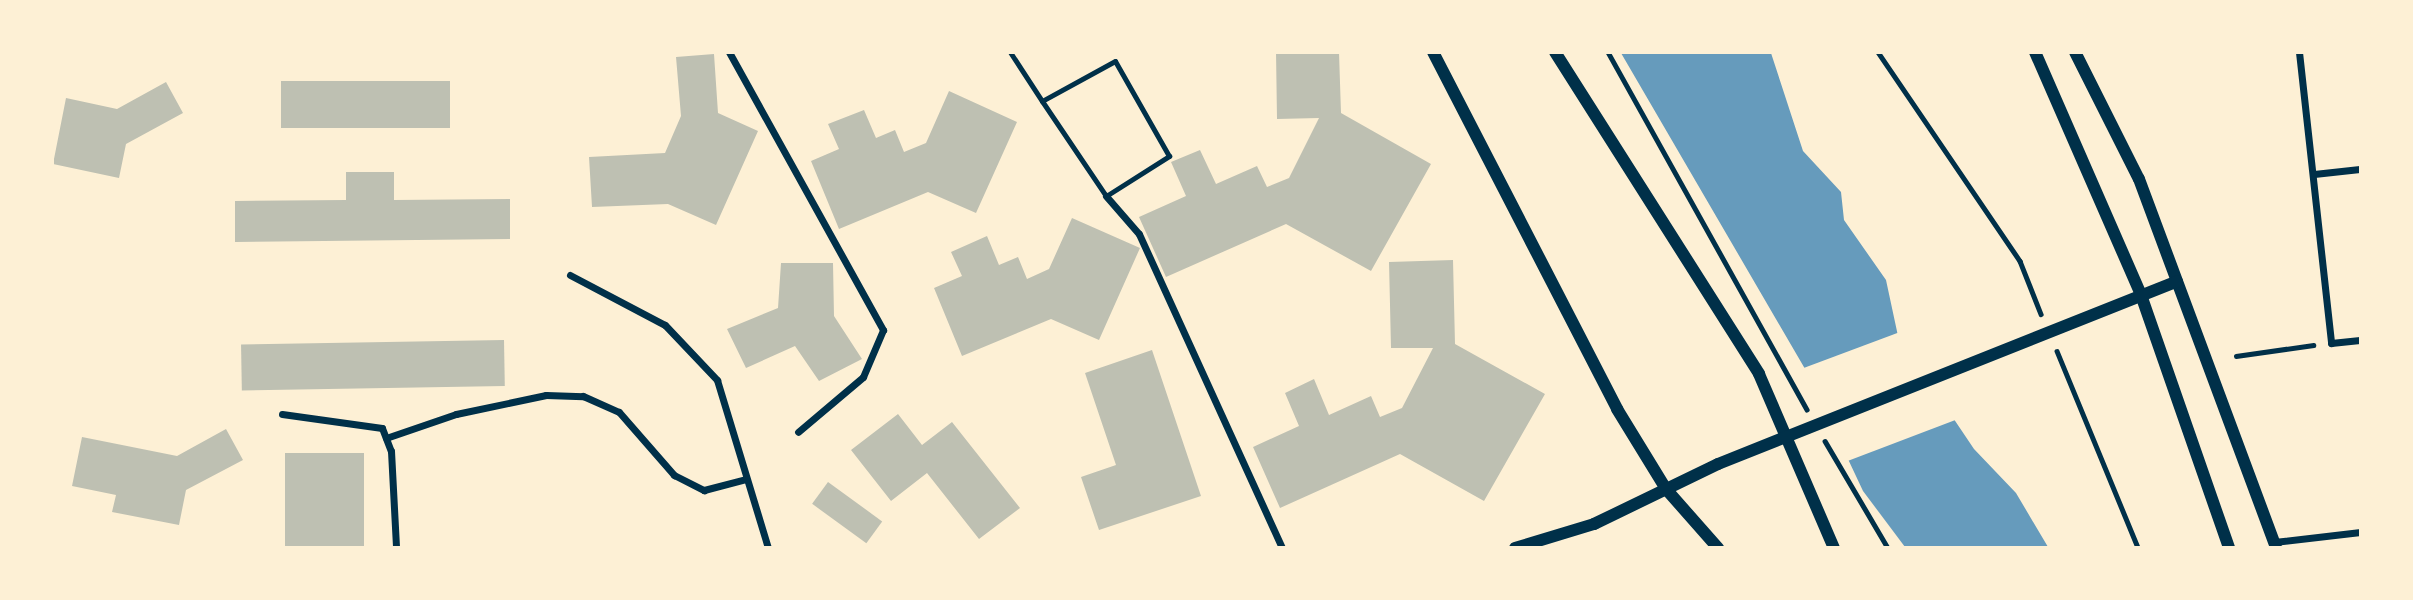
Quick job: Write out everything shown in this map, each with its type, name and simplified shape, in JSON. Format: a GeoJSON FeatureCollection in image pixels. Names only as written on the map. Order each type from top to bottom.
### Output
{"type":"FeatureCollection","features":[{"type":"Feature","properties":{"kind":"street"},"geometry":{"type":"LineString","coordinates":[[729,52],[883,330],[863,377],[798,432]]}},
{"type":"Feature","properties":{"kind":"street"},"geometry":{"type":"LineString","coordinates":[[1433,52],[1666,489],[1718,548]]}},
{"type":"Feature","properties":{"kind":"street"},"geometry":{"type":"LineString","coordinates":[[1555,52],[1759,374],[1834,548]]}},
{"type":"Feature","properties":{"kind":"street"},"geometry":{"type":"LineString","coordinates":[[2035,52],[2141,295],[2229,548]]}},
{"type":"Feature","properties":{"kind":"street"},"geometry":{"type":"LineString","coordinates":[[2075,52],[2139,180],[2275,545],[2361,532]]}},
{"type":"Feature","properties":{"kind":"street"},"geometry":{"type":"LineString","coordinates":[[2299,52],[2331,343],[2361,340]]}},
{"type":"Feature","properties":{"kind":"street"},"geometry":{"type":"LineString","coordinates":[[2314,174],[2361,169]]}},
{"type":"Feature","properties":{"kind":"street"},"geometry":{"type":"LineString","coordinates":[[1106,196],[1139,233],[1282,548]]}},
{"type":"Feature","properties":{"kind":"street"},"geometry":{"type":"LineString","coordinates":[[570,275],[665,325],[717,380],[768,548]]}},
{"type":"Feature","properties":{"kind":"street"},"geometry":{"type":"LineString","coordinates":[[1515,548],[1594,524],[1718,464],[2177,281]]}},
{"type":"Feature","properties":{"kind":"street"},"geometry":{"type":"LineString","coordinates":[[386,438],[456,414],[546,395],[583,396],[619,412],[674,475],[704,491],[746,479]]}},
{"type":"Feature","properties":{"kind":"street"},"geometry":{"type":"LineString","coordinates":[[282,414],[352,419],[382,428],[386,438],[396,548]]}},
{"type":"Feature","properties":{"kind":"lane"},"geometry":{"type":"LineString","coordinates":[[1010,52],[1042,101],[1106,196],[1168,156],[1115,61],[1042,101]]}},
{"type":"Feature","properties":{"kind":"path"},"geometry":{"type":"LineString","coordinates":[[1608,52],[1809,412]]}},
{"type":"Feature","properties":{"kind":"path"},"geometry":{"type":"LineString","coordinates":[[1878,52],[2020,261],[2046,325]]}},
{"type":"Feature","properties":{"kind":"path"},"geometry":{"type":"LineString","coordinates":[[2051,338],[2138,548]]}},
{"type":"Feature","properties":{"kind":"path"},"geometry":{"type":"LineString","coordinates":[[2236,356],[2331,343]]}},
{"type":"Feature","properties":{"kind":"path"},"geometry":{"type":"LineString","coordinates":[[1822,436],[1888,548]]}},
{"type":"Feature","properties":{"kind":"water"},"geometry":{"type":"Polygon","coordinates":[[[1621,53],[1771,53],[1803,151],[1841,192],[1844,220],[1886,280],[1898,336],[1974,449],[2016,493],[2048,547],[1905,547],[1863,491],[1808,374],[1621,53]]]}},
{"type":"Feature","properties":{"kind":"pier"},"geometry":{"type":"Polygon","coordinates":[[[1900,332],[1958,419],[1845,462],[1801,369],[1900,332]]]}},
{"type":"Feature","properties":{"kind":"building"},"geometry":{"type":"Polygon","coordinates":[[[1276,52],[1339,52],[1341,113],[1431,164],[1371,271],[1286,224],[1166,277],[1139,217],[1186,196],[1171,162],[1200,150],[1216,184],[1257,166],[1267,187],[1289,178],[1319,118],[1277,119],[1276,52]]]}},
{"type":"Feature","properties":{"kind":"building"},"geometry":{"type":"Polygon","coordinates":[[[714,54],[718,113],[758,131],[716,225],[668,204],[592,207],[589,157],[665,153],[681,116],[676,57],[714,54]]]}},
{"type":"Feature","properties":{"kind":"building"},"geometry":{"type":"Polygon","coordinates":[[[281,81],[450,81],[450,128],[281,128],[281,81]]]}},
{"type":"Feature","properties":{"kind":"building"},"geometry":{"type":"Polygon","coordinates":[[[166,82],[183,113],[126,144],[119,178],[53,164],[66,98],[117,109],[166,82]]]}},
{"type":"Feature","properties":{"kind":"building"},"geometry":{"type":"Polygon","coordinates":[[[949,91],[1017,122],[976,213],[928,192],[839,229],[811,161],[839,149],[828,124],[864,110],[876,138],[895,130],[904,152],[926,143],[949,91]]]}},
{"type":"Feature","properties":{"kind":"building"},"geometry":{"type":"Polygon","coordinates":[[[346,172],[394,172],[394,200],[510,199],[510,239],[235,242],[235,201],[346,200],[346,172]]]}},
{"type":"Feature","properties":{"kind":"building"},"geometry":{"type":"Polygon","coordinates":[[[1072,218],[1140,248],[1099,340],[1051,319],[962,356],[934,288],[962,276],[951,252],[987,236],[999,265],[1018,257],[1027,279],[1049,269],[1072,218]]]}},
{"type":"Feature","properties":{"kind":"building"},"geometry":{"type":"Polygon","coordinates":[[[1453,260],[1455,344],[1545,394],[1484,501],[1400,454],[1280,508],[1253,447],[1299,426],[1285,393],[1314,379],[1329,415],[1371,396],[1380,417],[1402,408],[1433,348],[1391,348],[1389,262],[1453,260]]]}},
{"type":"Feature","properties":{"kind":"building"},"geometry":{"type":"Polygon","coordinates":[[[781,263],[833,263],[834,316],[862,359],[819,381],[795,346],[746,368],[727,329],[778,308],[781,263]]]}},
{"type":"Feature","properties":{"kind":"building"},"geometry":{"type":"Polygon","coordinates":[[[504,340],[505,386],[242,391],[241,345],[504,340]]]}},
{"type":"Feature","properties":{"kind":"building"},"geometry":{"type":"Polygon","coordinates":[[[1152,350],[1201,496],[1099,530],[1081,477],[1116,465],[1085,373],[1152,350]]]}},
{"type":"Feature","properties":{"kind":"building"},"geometry":{"type":"Polygon","coordinates":[[[898,414],[922,445],[952,422],[1020,508],[979,539],[927,473],[891,501],[851,450],[898,414]]]}},
{"type":"Feature","properties":{"kind":"building"},"geometry":{"type":"Polygon","coordinates":[[[226,429],[243,460],[186,490],[179,525],[112,512],[116,495],[72,486],[82,437],[177,456],[226,429]]]}},
{"type":"Feature","properties":{"kind":"building"},"geometry":{"type":"Polygon","coordinates":[[[285,453],[364,453],[364,548],[285,548],[285,453]]]}},
{"type":"Feature","properties":{"kind":"building"},"geometry":{"type":"Polygon","coordinates":[[[828,482],[882,521],[866,543],[812,504],[828,482]]]}}]}
